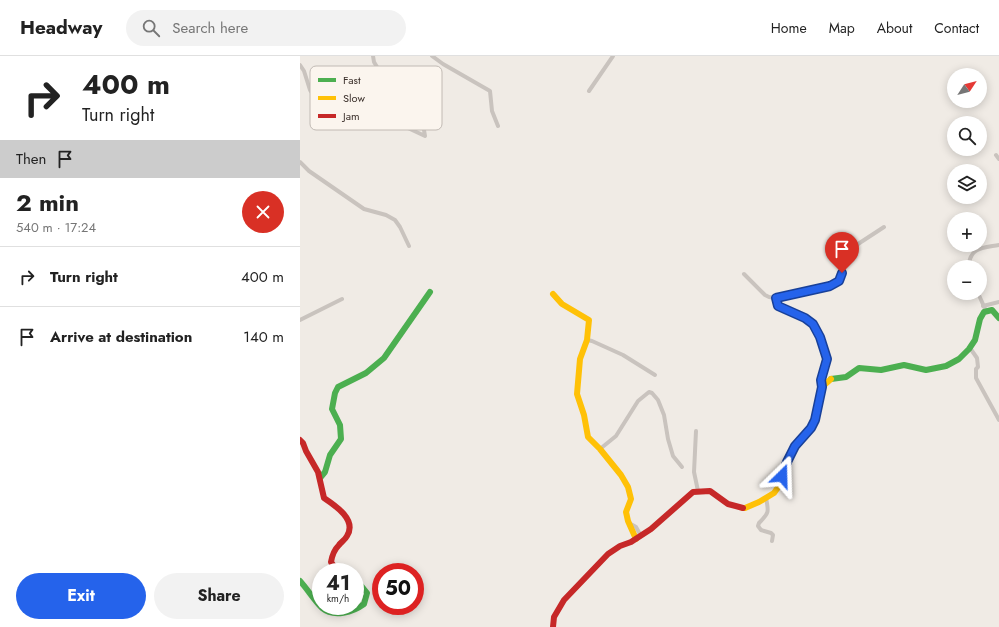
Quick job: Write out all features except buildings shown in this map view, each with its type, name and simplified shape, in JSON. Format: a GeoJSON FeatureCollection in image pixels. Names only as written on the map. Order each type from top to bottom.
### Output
{"type":"FeatureCollection","features":[{"type":"Feature","properties":{"kind":"main road"},"geometry":{"type":"LineString","coordinates":[[320,478],[325,472],[330,455],[341,440],[340,425],[332,409],[335,393],[338,387],[366,373],[384,358],[430,292]]}},
{"type":"Feature","properties":{"kind":"main road"},"geometry":{"type":"LineString","coordinates":[[553,294],[562,304],[589,320],[587,340],[580,359],[577,394],[584,415],[588,437],[621,475],[628,487],[630,499],[626,512],[628,523],[639,537]]}},
{"type":"Feature","properties":{"kind":"main road"},"geometry":{"type":"LineString","coordinates":[[553,627],[554,617],[564,600],[608,554],[651,529],[693,492],[710,491],[728,504],[746,508],[774,493],[779,486],[787,462],[795,446],[811,428],[815,420],[822,387],[831,379],[846,377],[859,368],[880,370],[900,364],[908,364],[925,370],[938,368],[964,355],[970,348],[973,344],[984,308],[992,310],[999,318]]}},
{"type":"Feature","properties":{"kind":"main road"},"geometry":{"type":"LineString","coordinates":[[300,440],[303,443],[320,478],[324,498],[342,512],[349,524],[348,535],[337,548],[332,563]]}},
{"type":"Feature","properties":{"kind":"main road"},"geometry":{"type":"LineString","coordinates":[[300,581],[312,596]]}},
{"type":"Feature","properties":{"kind":"main road"},"geometry":{"type":"LineString","coordinates":[[364,588],[367,593],[364,604]]}},
{"type":"Feature","properties":{"kind":"street"},"geometry":{"type":"LineString","coordinates":[[373,56],[376,66]]}},
{"type":"Feature","properties":{"kind":"street"},"geometry":{"type":"LineString","coordinates":[[432,56],[442,64],[490,91],[492,111],[498,126]]}},
{"type":"Feature","properties":{"kind":"street"},"geometry":{"type":"LineString","coordinates":[[589,91],[613,56]]}},
{"type":"Feature","properties":{"kind":"street"},"geometry":{"type":"LineString","coordinates":[[300,66],[304,71],[310,90]]}},
{"type":"Feature","properties":{"kind":"street"},"geometry":{"type":"LineString","coordinates":[[413,130],[425,136],[424,130]]}},
{"type":"Feature","properties":{"kind":"street"},"geometry":{"type":"LineString","coordinates":[[996,155],[999,159]]}},
{"type":"Feature","properties":{"kind":"street"},"geometry":{"type":"LineString","coordinates":[[300,162],[364,209],[386,215],[395,220],[409,246]]}},
{"type":"Feature","properties":{"kind":"street"},"geometry":{"type":"LineString","coordinates":[[744,274],[765,295],[776,298],[830,286],[839,281],[845,265],[858,244],[884,227]]}},
{"type":"Feature","properties":{"kind":"street"},"geometry":{"type":"LineString","coordinates":[[969,260],[973,252],[976,250],[999,246]]}},
{"type":"Feature","properties":{"kind":"street"},"geometry":{"type":"LineString","coordinates":[[776,298],[778,306],[805,318],[817,329],[827,359],[821,380],[822,387]]}},
{"type":"Feature","properties":{"kind":"street"},"geometry":{"type":"LineString","coordinates":[[300,320],[342,299]]}},
{"type":"Feature","properties":{"kind":"street"},"geometry":{"type":"LineString","coordinates":[[981,300],[984,308],[999,302]]}},
{"type":"Feature","properties":{"kind":"street"},"geometry":{"type":"LineString","coordinates":[[587,340],[623,355],[655,375]]}},
{"type":"Feature","properties":{"kind":"street"},"geometry":{"type":"LineString","coordinates":[[970,348],[977,358],[978,366],[976,369],[976,378],[999,420]]}},
{"type":"Feature","properties":{"kind":"street"},"geometry":{"type":"LineString","coordinates":[[600,449],[616,436],[638,402],[649,392],[652,393],[658,400],[664,415],[668,439],[673,456],[682,467]]}},
{"type":"Feature","properties":{"kind":"street"},"geometry":{"type":"LineString","coordinates":[[696,430],[694,472],[698,491]]}},
{"type":"Feature","properties":{"kind":"street"},"geometry":{"type":"LineString","coordinates":[[766,498],[768,514],[758,526],[761,530],[771,533],[772,541]]}},
{"type":"Feature","properties":{"kind":"traffic: fast"},"geometry":{"type":"LineString","coordinates":[[320,478],[325,472],[330,455],[341,439],[340,425],[332,409],[335,393],[338,387],[366,373],[384,358],[430,292]]}},
{"type":"Feature","properties":{"kind":"traffic: fast"},"geometry":{"type":"LineString","coordinates":[[831,379],[846,377],[859,368],[881,370],[904,365],[926,370],[946,366],[959,359],[969,349],[975,340],[980,319],[984,312],[992,310],[999,318]]}},
{"type":"Feature","properties":{"kind":"traffic: fast"},"geometry":{"type":"LineString","coordinates":[[300,581],[312,597]]}},
{"type":"Feature","properties":{"kind":"traffic: fast"},"geometry":{"type":"LineString","coordinates":[[364,589],[367,593],[364,604]]}},
{"type":"Feature","properties":{"kind":"traffic: slow"},"geometry":{"type":"LineString","coordinates":[[553,294],[562,304],[589,320],[587,340],[580,359],[577,394],[584,415],[588,437],[621,475],[628,487],[631,499],[626,512],[628,521],[636,539]]}},
{"type":"Feature","properties":{"kind":"traffic: slow"},"geometry":{"type":"LineString","coordinates":[[743,508],[759,502],[774,493],[779,486],[787,462],[795,446],[811,428],[815,420],[822,387],[831,379]]}},
{"type":"Feature","properties":{"kind":"traffic: jam"},"geometry":{"type":"LineString","coordinates":[[300,440],[318,472],[324,498],[344,514],[349,524],[347,536],[336,549],[332,563]]}},
{"type":"Feature","properties":{"kind":"traffic: jam"},"geometry":{"type":"LineString","coordinates":[[553,627],[554,617],[564,600],[608,554],[651,529],[693,492],[710,491],[728,504],[743,508]]}},
{"type":"Feature","properties":{"kind":"route"},"geometry":{"type":"LineString","coordinates":[[782,476],[795,446],[811,428],[815,420],[822,387],[821,380],[827,359],[817,329],[813,324],[805,318],[778,306],[776,298],[830,286],[839,281],[842,273]]}}]}
